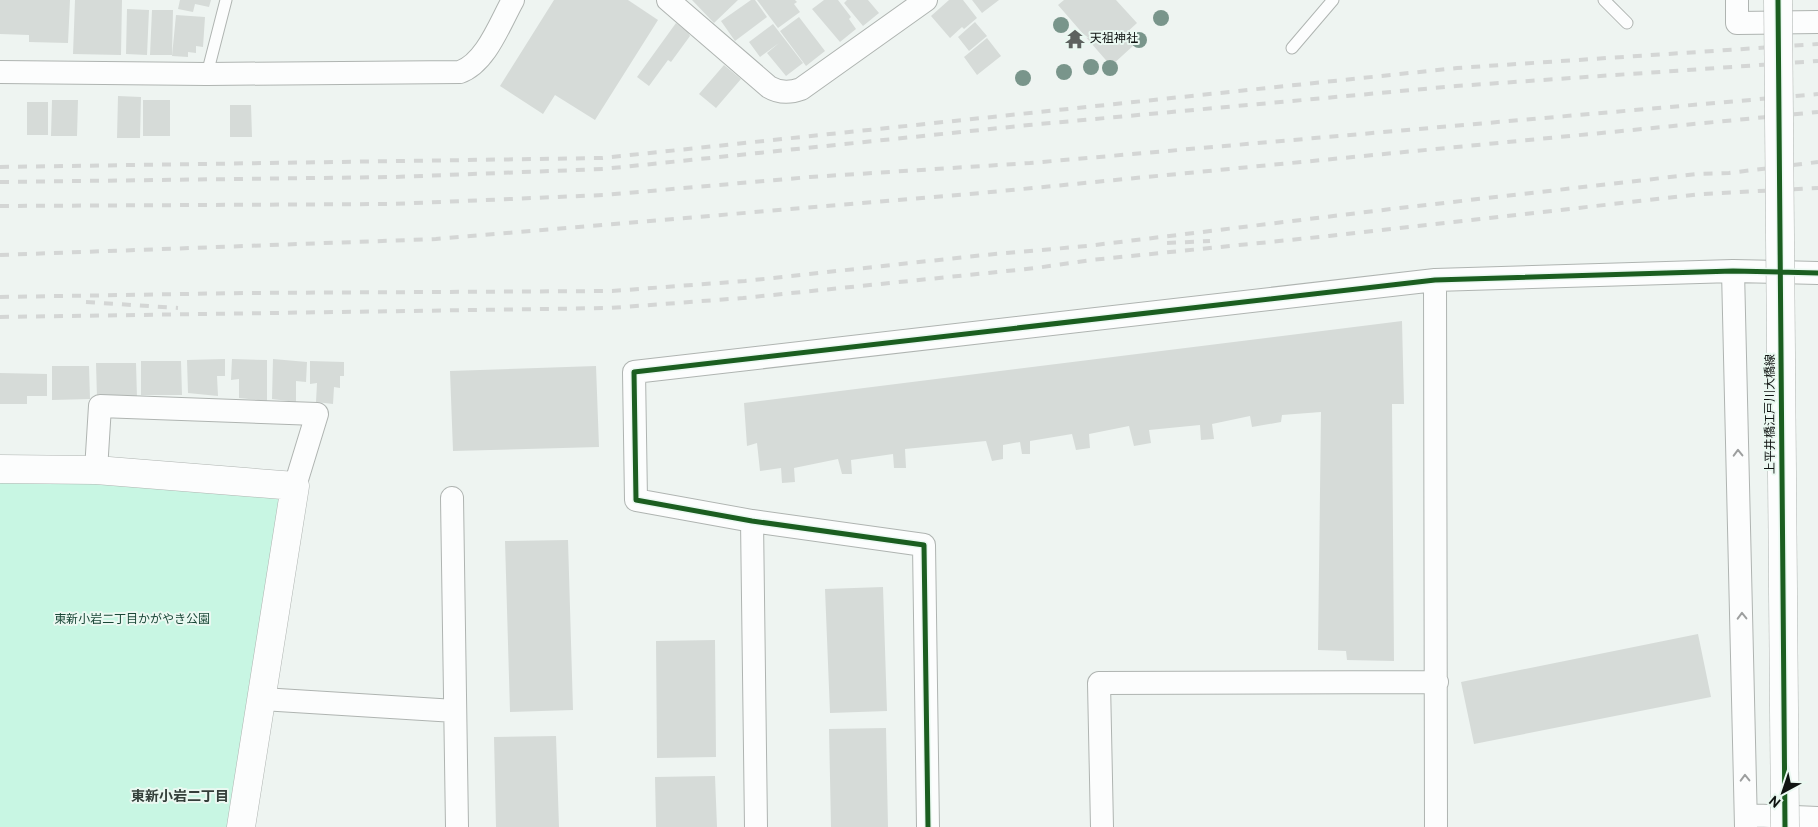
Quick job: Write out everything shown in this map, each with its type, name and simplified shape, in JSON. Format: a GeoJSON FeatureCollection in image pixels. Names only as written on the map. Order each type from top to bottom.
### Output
{"type":"FeatureCollection","features":[{"type":"Feature","properties":{"kind":"street"},"geometry":{"type":"LineString","coordinates":[[0,72],[207,74],[460,72],[468,69],[480,58],[513,0]]}},
{"type":"Feature","properties":{"kind":"street"},"geometry":{"type":"LineString","coordinates":[[668,0],[769,87],[774,90],[789,92],[801,89],[926,0]]}},
{"type":"Feature","properties":{"kind":"street"},"geometry":{"type":"LineString","coordinates":[[1737,0],[1737,23],[1818,22]]}},
{"type":"Feature","properties":{"kind":"street","name":"上平井橋江戸川大橋線"},"geometry":{"type":"LineString","coordinates":[[1778,0],[1785,827]]}},
{"type":"Feature","properties":{"kind":"street"},"geometry":{"type":"LineString","coordinates":[[928,827],[924,545],[752,521],[636,500],[634,372],[1435,280],[1734,271],[1818,273]]}},
{"type":"Feature","properties":{"kind":"street"},"geometry":{"type":"LineString","coordinates":[[1734,271],[1746,821],[1818,818]]}},
{"type":"Feature","properties":{"kind":"street"},"geometry":{"type":"LineString","coordinates":[[1435,280],[1436,827]]}},
{"type":"Feature","properties":{"kind":"street"},"geometry":{"type":"LineString","coordinates":[[96,470],[100,406],[317,414],[295,486],[241,827]]}},
{"type":"Feature","properties":{"kind":"street"},"geometry":{"type":"LineString","coordinates":[[0,469],[96,470],[295,486]]}},
{"type":"Feature","properties":{"kind":"street"},"geometry":{"type":"LineString","coordinates":[[452,498],[457,827]]}},
{"type":"Feature","properties":{"kind":"street"},"geometry":{"type":"LineString","coordinates":[[752,521],[756,827]]}},
{"type":"Feature","properties":{"kind":"street"},"geometry":{"type":"LineString","coordinates":[[1102,827],[1100,683],[1437,682]]}},
{"type":"Feature","properties":{"kind":"street"},"geometry":{"type":"LineString","coordinates":[[262,699],[456,711]]}},
{"type":"Feature","properties":{"kind":"lane"},"geometry":{"type":"LineString","coordinates":[[207,74],[226,0]]}},
{"type":"Feature","properties":{"kind":"lane"},"geometry":{"type":"LineString","coordinates":[[1292,48],[1333,0]]}},
{"type":"Feature","properties":{"kind":"lane"},"geometry":{"type":"LineString","coordinates":[[1604,0],[1627,24]]}},
{"type":"Feature","properties":{"kind":"green space","name":"東新小岩二丁目かがやき公園"},"geometry":{"type":"Polygon","coordinates":[[[0,479],[286,492],[233,827],[0,827],[0,479]]]}},
{"type":"Feature","properties":{"kind":"building"},"geometry":{"type":"Polygon","coordinates":[[[0,0],[70,0],[68,43],[29,42],[29,35],[0,34],[0,0]]]}},
{"type":"Feature","properties":{"kind":"building"},"geometry":{"type":"Polygon","coordinates":[[[75,0],[122,0],[121,55],[73,54],[75,0]]]}},
{"type":"Feature","properties":{"kind":"building"},"geometry":{"type":"Polygon","coordinates":[[[180,0],[211,0],[209,7],[195,4],[193,12],[178,9],[180,0]]]}},
{"type":"Feature","properties":{"kind":"building"},"geometry":{"type":"Polygon","coordinates":[[[554,0],[628,0],[658,20],[595,120],[555,95],[543,114],[500,86],[554,0]]]}},
{"type":"Feature","properties":{"kind":"building"},"geometry":{"type":"Polygon","coordinates":[[[692,0],[738,0],[714,23],[692,0]]]}},
{"type":"Feature","properties":{"kind":"building"},"geometry":{"type":"Polygon","coordinates":[[[751,0],[755,0],[767,17],[735,41],[721,21],[751,0]]]}},
{"type":"Feature","properties":{"kind":"building"},"geometry":{"type":"Polygon","coordinates":[[[757,0],[795,0],[797,2],[794,4],[800,12],[778,28],[757,0]]]}},
{"type":"Feature","properties":{"kind":"building"},"geometry":{"type":"Polygon","coordinates":[[[824,0],[838,0],[851,17],[849,19],[856,29],[840,42],[812,9],[824,0]]]}},
{"type":"Feature","properties":{"kind":"building"},"geometry":{"type":"Polygon","coordinates":[[[847,0],[868,0],[879,13],[863,26],[844,3],[847,0]]]}},
{"type":"Feature","properties":{"kind":"building"},"geometry":{"type":"Polygon","coordinates":[[[949,0],[963,0],[977,18],[964,29],[962,27],[950,38],[931,16],[949,0]]]}},
{"type":"Feature","properties":{"kind":"building"},"geometry":{"type":"Polygon","coordinates":[[[972,0],[999,0],[982,13],[972,0]]]}},
{"type":"Feature","properties":{"kind":"building"},"geometry":{"type":"Polygon","coordinates":[[[1064,0],[1116,0],[1137,23],[1125,34],[1134,45],[1111,66],[1058,5],[1064,0]]]}},
{"type":"Feature","properties":{"kind":"building"},"geometry":{"type":"Polygon","coordinates":[[[127,9],[149,10],[147,55],[126,54],[127,9]]]}},
{"type":"Feature","properties":{"kind":"building"},"geometry":{"type":"Polygon","coordinates":[[[152,10],[173,10],[172,55],[150,55],[152,10]]]}},
{"type":"Feature","properties":{"kind":"building"},"geometry":{"type":"Polygon","coordinates":[[[176,15],[205,17],[203,47],[196,46],[196,53],[188,52],[188,57],[172,56],[176,15]]]}},
{"type":"Feature","properties":{"kind":"building"},"geometry":{"type":"Polygon","coordinates":[[[799,17],[825,51],[806,66],[780,31],[799,17]]]}},
{"type":"Feature","properties":{"kind":"building"},"geometry":{"type":"Polygon","coordinates":[[[975,22],[987,36],[969,51],[958,37],[975,22]]]}},
{"type":"Feature","properties":{"kind":"building"},"geometry":{"type":"Polygon","coordinates":[[[676,23],[688,32],[690,36],[671,62],[668,60],[649,86],[637,77],[676,23]]]}},
{"type":"Feature","properties":{"kind":"building"},"geometry":{"type":"Polygon","coordinates":[[[773,24],[803,63],[786,76],[767,53],[779,43],[760,57],[749,42],[773,24]]]}},
{"type":"Feature","properties":{"kind":"building"},"geometry":{"type":"Polygon","coordinates":[[[987,38],[1001,56],[977,75],[964,57],[987,38]]]}},
{"type":"Feature","properties":{"kind":"building"},"geometry":{"type":"Polygon","coordinates":[[[724,65],[741,79],[716,108],[699,94],[724,65]]]}},
{"type":"Feature","properties":{"kind":"building"},"geometry":{"type":"Polygon","coordinates":[[[118,96],[141,97],[140,138],[117,138],[118,96]]]}},
{"type":"Feature","properties":{"kind":"building"},"geometry":{"type":"Polygon","coordinates":[[[52,100],[78,100],[77,136],[51,136],[52,100]]]}},
{"type":"Feature","properties":{"kind":"building"},"geometry":{"type":"Polygon","coordinates":[[[143,100],[170,100],[170,136],[143,136],[143,100]]]}},
{"type":"Feature","properties":{"kind":"building"},"geometry":{"type":"Polygon","coordinates":[[[27,102],[48,102],[48,135],[27,135],[27,102]]]}},
{"type":"Feature","properties":{"kind":"building"},"geometry":{"type":"Polygon","coordinates":[[[230,105],[251,105],[252,137],[230,137],[230,105]]]}},
{"type":"Feature","properties":{"kind":"building"},"geometry":{"type":"Polygon","coordinates":[[[1402,321],[1404,404],[1392,404],[1394,661],[1347,660],[1346,651],[1318,650],[1321,412],[1282,415],[1281,422],[1252,427],[1250,416],[1212,424],[1214,439],[1201,440],[1200,425],[1149,430],[1151,443],[1134,446],[1129,426],[1089,434],[1090,448],[1076,450],[1072,434],[1030,441],[1030,454],[1022,454],[1020,442],[1003,445],[1003,459],[992,461],[986,441],[905,449],[906,468],[894,468],[893,454],[851,460],[852,474],[842,474],[838,459],[794,468],[795,482],[782,483],[781,468],[760,471],[757,443],[747,446],[744,403],[1402,321]]]}},
{"type":"Feature","properties":{"kind":"building"},"geometry":{"type":"Polygon","coordinates":[[[225,359],[225,376],[217,376],[218,396],[188,393],[187,360],[225,359]]]}},
{"type":"Feature","properties":{"kind":"building"},"geometry":{"type":"Polygon","coordinates":[[[232,359],[267,360],[267,401],[239,398],[239,379],[231,380],[232,359]]]}},
{"type":"Feature","properties":{"kind":"building"},"geometry":{"type":"Polygon","coordinates":[[[273,359],[307,362],[306,382],[296,381],[296,402],[272,399],[273,359]]]}},
{"type":"Feature","properties":{"kind":"building"},"geometry":{"type":"Polygon","coordinates":[[[141,361],[181,361],[182,395],[141,395],[141,361]]]}},
{"type":"Feature","properties":{"kind":"building"},"geometry":{"type":"Polygon","coordinates":[[[310,361],[344,362],[344,376],[340,376],[340,388],[334,387],[333,404],[316,402],[317,383],[310,384],[310,361]]]}},
{"type":"Feature","properties":{"kind":"building"},"geometry":{"type":"Polygon","coordinates":[[[96,363],[136,363],[137,398],[97,398],[96,363]]]}},
{"type":"Feature","properties":{"kind":"building"},"geometry":{"type":"Polygon","coordinates":[[[52,366],[89,366],[90,399],[52,400],[52,366]]]}},
{"type":"Feature","properties":{"kind":"building"},"geometry":{"type":"Polygon","coordinates":[[[596,366],[599,447],[453,451],[450,371],[596,366]]]}},
{"type":"Feature","properties":{"kind":"building"},"geometry":{"type":"Polygon","coordinates":[[[0,373],[47,374],[47,396],[27,396],[27,404],[0,404],[0,373]]]}},
{"type":"Feature","properties":{"kind":"building"},"geometry":{"type":"Polygon","coordinates":[[[568,540],[573,710],[510,712],[505,541],[568,540]]]}},
{"type":"Feature","properties":{"kind":"building"},"geometry":{"type":"Polygon","coordinates":[[[883,587],[887,711],[830,713],[825,589],[883,587]]]}},
{"type":"Feature","properties":{"kind":"building"},"geometry":{"type":"Polygon","coordinates":[[[1698,634],[1711,697],[1474,744],[1461,682],[1698,634]]]}},
{"type":"Feature","properties":{"kind":"building"},"geometry":{"type":"Polygon","coordinates":[[[715,640],[716,757],[657,758],[656,641],[715,640]]]}},
{"type":"Feature","properties":{"kind":"building"},"geometry":{"type":"Polygon","coordinates":[[[886,728],[888,827],[831,827],[829,729],[886,728]]]}},
{"type":"Feature","properties":{"kind":"building"},"geometry":{"type":"Polygon","coordinates":[[[556,736],[559,827],[496,827],[494,737],[556,736]]]}},
{"type":"Feature","properties":{"kind":"building"},"geometry":{"type":"Polygon","coordinates":[[[715,776],[717,827],[656,827],[655,777],[715,776]]]}},
{"type":"Feature","properties":{"kind":"railway"},"geometry":{"type":"LineString","coordinates":[[0,167],[602,158],[1457,68],[1818,44]]}},
{"type":"Feature","properties":{"kind":"railway"},"geometry":{"type":"LineString","coordinates":[[0,182],[394,177],[603,169],[1029,125],[1456,86],[1818,61]]}},
{"type":"Feature","properties":{"kind":"railway"},"geometry":{"type":"LineString","coordinates":[[0,206],[393,204],[604,195],[810,177],[1030,163],[1818,94]]}},
{"type":"Feature","properties":{"kind":"railway"},"geometry":{"type":"LineString","coordinates":[[0,255],[436,239],[981,193],[1818,112]]}},
{"type":"Feature","properties":{"kind":"railway"},"geometry":{"type":"LineString","coordinates":[[0,297],[244,293],[612,291],[745,281],[984,255],[1087,246],[1391,209],[1818,162]]}},
{"type":"Feature","properties":{"kind":"railway"},"geometry":{"type":"LineString","coordinates":[[0,317],[610,308],[743,298],[1036,268],[1091,260],[1329,236],[1702,194],[1818,188]]}},
{"type":"Feature","properties":{"kind":"railway"},"geometry":{"type":"LineString","coordinates":[[1167,243],[1210,241]]}},
{"type":"Feature","properties":{"kind":"railway"},"geometry":{"type":"LineString","coordinates":[[86,302],[178,308]]}},
{"type":"Feature","properties":{"kind":"cycle path"},"geometry":{"type":"LineString","coordinates":[[1778,0],[1785,827]]}},
{"type":"Feature","properties":{"kind":"cycle path"},"geometry":{"type":"LineString","coordinates":[[928,827],[924,545],[752,521],[636,500],[634,372],[1435,280],[1733,271],[1818,273]]}},
{"type":"Feature","properties":{"kind":"place","name":"天祖神社"},"geometry":{"type":"Point","coordinates":[1075,39]}},
{"type":"Feature","properties":{"kind":"district","name":"東新小岩二丁目"},"geometry":{"type":"Point","coordinates":[180,797]}}]}
